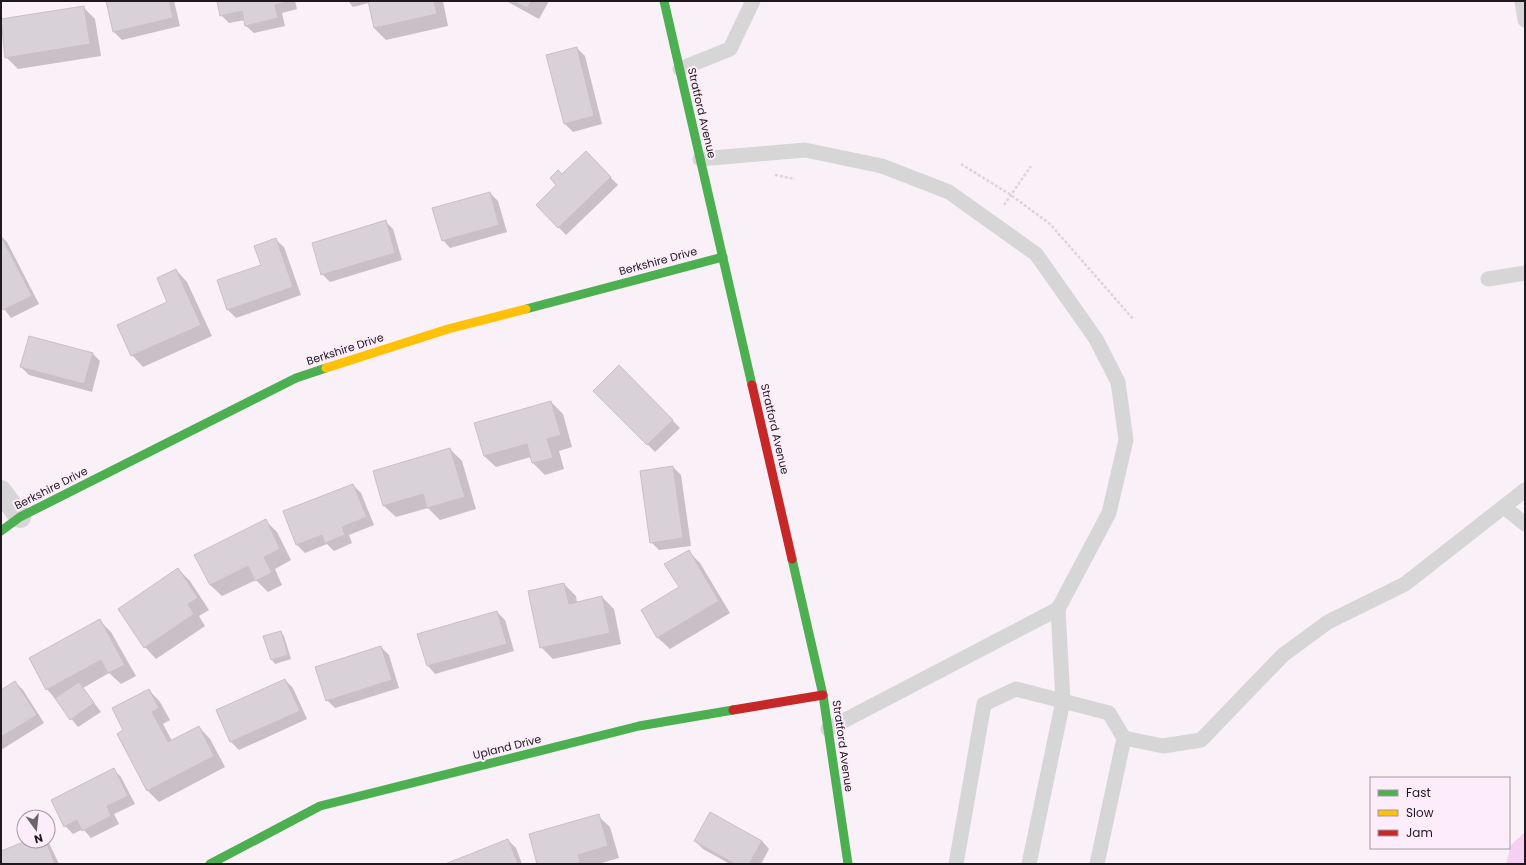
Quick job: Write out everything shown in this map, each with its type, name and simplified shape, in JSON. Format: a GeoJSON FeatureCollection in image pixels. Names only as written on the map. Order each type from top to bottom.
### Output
{"type":"FeatureCollection","features":[{"type":"Feature","properties":{"kind":"street","name":"Stratford Avenue"},"geometry":{"type":"LineString","coordinates":[[664,1],[823,695],[848,864]]}},
{"type":"Feature","properties":{"kind":"street","name":"Berkshire Drive"},"geometry":{"type":"LineString","coordinates":[[1,530],[20,517],[296,378],[448,329],[723,257]]}},
{"type":"Feature","properties":{"kind":"street"},"geometry":{"type":"LineString","coordinates":[[1,491],[20,517]]}},
{"type":"Feature","properties":{"kind":"street","name":"Upland Drive"},"geometry":{"type":"LineString","coordinates":[[210,864],[320,806],[639,726],[823,695]]}},
{"type":"Feature","properties":{"kind":"lane"},"geometry":{"type":"LineString","coordinates":[[680,69],[730,49],[753,1]]}},
{"type":"Feature","properties":{"kind":"lane"},"geometry":{"type":"LineString","coordinates":[[1522,1],[1525,20]]}},
{"type":"Feature","properties":{"kind":"lane"},"geometry":{"type":"LineString","coordinates":[[700,159],[805,150],[882,166],[949,192],[1036,254],[1096,339],[1118,382],[1126,440],[1108,513],[1058,609],[1063,702],[1029,864]]}},
{"type":"Feature","properties":{"kind":"lane"},"geometry":{"type":"LineString","coordinates":[[1488,279],[1525,273]]}},
{"type":"Feature","properties":{"kind":"lane"},"geometry":{"type":"LineString","coordinates":[[1124,738],[1162,746],[1201,740],[1283,654],[1328,622],[1405,584],[1525,490]]}},
{"type":"Feature","properties":{"kind":"lane"},"geometry":{"type":"LineString","coordinates":[[1504,507],[1525,524]]}},
{"type":"Feature","properties":{"kind":"lane"},"geometry":{"type":"LineString","coordinates":[[828,729],[1058,609]]}},
{"type":"Feature","properties":{"kind":"lane"},"geometry":{"type":"LineString","coordinates":[[956,864],[984,704],[1016,689],[1109,713],[1124,738],[1096,864]]}},
{"type":"Feature","properties":{"kind":"path"},"geometry":{"type":"LineString","coordinates":[[961,164],[1011,196],[1050,224],[1134,320]]}},
{"type":"Feature","properties":{"kind":"path"},"geometry":{"type":"LineString","coordinates":[[992,222],[1031,166]]}},
{"type":"Feature","properties":{"kind":"path"},"geometry":{"type":"LineString","coordinates":[[769,174],[795,179]]}},
{"type":"Feature","properties":{"kind":"shaded area"},"geometry":{"type":"Polygon","coordinates":[[[1525,832],[1525,864],[1506,864],[1511,845],[1525,832]]]}},
{"type":"Feature","properties":{"kind":"building"},"geometry":{"type":"Polygon","coordinates":[[[106,1],[169,1],[173,18],[113,32],[106,1]]]}},
{"type":"Feature","properties":{"kind":"building"},"geometry":{"type":"Polygon","coordinates":[[[217,1],[290,1],[275,5],[278,18],[245,26],[242,11],[220,16],[217,1]]]}},
{"type":"Feature","properties":{"kind":"building"},"geometry":{"type":"Polygon","coordinates":[[[368,1],[434,1],[437,14],[374,28],[368,1]]]}},
{"type":"Feature","properties":{"kind":"building"},"geometry":{"type":"Polygon","coordinates":[[[514,1],[531,1],[527,8],[514,1]]]}},
{"type":"Feature","properties":{"kind":"building"},"geometry":{"type":"Polygon","coordinates":[[[84,6],[90,44],[5,58],[1,19],[84,6]]]}},
{"type":"Feature","properties":{"kind":"building"},"geometry":{"type":"Polygon","coordinates":[[[577,47],[594,116],[564,124],[546,55],[577,47]]]}},
{"type":"Feature","properties":{"kind":"building"},"geometry":{"type":"Polygon","coordinates":[[[586,151],[611,177],[558,228],[536,205],[556,185],[550,178],[558,170],[562,174],[586,151]]]}},
{"type":"Feature","properties":{"kind":"building"},"geometry":{"type":"Polygon","coordinates":[[[490,192],[499,225],[442,241],[432,208],[490,192]]]}},
{"type":"Feature","properties":{"kind":"building"},"geometry":{"type":"Polygon","coordinates":[[[386,220],[395,253],[321,275],[312,243],[386,220]]]}},
{"type":"Feature","properties":{"kind":"building"},"geometry":{"type":"Polygon","coordinates":[[[1,236],[32,296],[3,310],[1,307],[1,236]]]}},
{"type":"Feature","properties":{"kind":"building"},"geometry":{"type":"Polygon","coordinates":[[[276,238],[293,287],[227,310],[217,280],[261,265],[254,246],[276,238]]]}},
{"type":"Feature","properties":{"kind":"building"},"geometry":{"type":"Polygon","coordinates":[[[176,269],[201,325],[131,356],[117,325],[167,302],[157,278],[176,269]]]}},
{"type":"Feature","properties":{"kind":"building"},"geometry":{"type":"Polygon","coordinates":[[[29,336],[93,353],[84,384],[20,367],[29,336]]]}},
{"type":"Feature","properties":{"kind":"building"},"geometry":{"type":"Polygon","coordinates":[[[619,365],[673,420],[647,445],[593,391],[619,365]]]}},
{"type":"Feature","properties":{"kind":"building"},"geometry":{"type":"Polygon","coordinates":[[[551,401],[561,435],[547,439],[553,458],[532,463],[527,444],[484,456],[474,423],[551,401]]]}},
{"type":"Feature","properties":{"kind":"building"},"geometry":{"type":"Polygon","coordinates":[[[450,448],[465,497],[427,508],[423,494],[383,506],[373,471],[450,448]]]}},
{"type":"Feature","properties":{"kind":"building"},"geometry":{"type":"Polygon","coordinates":[[[673,466],[683,538],[650,543],[640,471],[673,466]]]}},
{"type":"Feature","properties":{"kind":"building"},"geometry":{"type":"Polygon","coordinates":[[[353,484],[367,517],[342,527],[345,535],[325,543],[322,535],[296,545],[283,511],[353,484]]]}},
{"type":"Feature","properties":{"kind":"building"},"geometry":{"type":"Polygon","coordinates":[[[266,519],[280,549],[264,557],[272,573],[255,581],[248,566],[210,585],[194,555],[266,519]]]}},
{"type":"Feature","properties":{"kind":"building"},"geometry":{"type":"Polygon","coordinates":[[[689,550],[719,601],[657,638],[641,610],[679,587],[664,564],[689,550]]]}},
{"type":"Feature","properties":{"kind":"building"},"geometry":{"type":"Polygon","coordinates":[[[178,568],[198,598],[188,604],[194,614],[144,648],[118,609],[178,568]]]}},
{"type":"Feature","properties":{"kind":"building"},"geometry":{"type":"Polygon","coordinates":[[[564,583],[569,604],[602,596],[610,633],[540,648],[528,591],[564,583]]]}},
{"type":"Feature","properties":{"kind":"building"},"geometry":{"type":"Polygon","coordinates":[[[497,611],[507,644],[427,666],[417,634],[497,611]]]}},
{"type":"Feature","properties":{"kind":"building"},"geometry":{"type":"Polygon","coordinates":[[[100,619],[125,665],[108,673],[101,660],[46,690],[29,658],[100,619]]]}},
{"type":"Feature","properties":{"kind":"building"},"geometry":{"type":"Polygon","coordinates":[[[281,631],[288,655],[271,660],[263,636],[281,631]]]}},
{"type":"Feature","properties":{"kind":"building"},"geometry":{"type":"Polygon","coordinates":[[[381,646],[392,680],[326,701],[315,667],[381,646]]]}},
{"type":"Feature","properties":{"kind":"building"},"geometry":{"type":"Polygon","coordinates":[[[285,679],[300,711],[230,742],[216,710],[285,679]]]}},
{"type":"Feature","properties":{"kind":"building"},"geometry":{"type":"Polygon","coordinates":[[[15,681],[37,715],[1,737],[1,690],[15,681]]]}},
{"type":"Feature","properties":{"kind":"building"},"geometry":{"type":"Polygon","coordinates":[[[79,682],[94,703],[70,720],[55,698],[79,682]]]}},
{"type":"Feature","properties":{"kind":"building"},"geometry":{"type":"Polygon","coordinates":[[[149,689],[159,708],[152,712],[168,742],[199,726],[214,756],[147,791],[117,734],[123,730],[112,708],[149,689]]]}},
{"type":"Feature","properties":{"kind":"building"},"geometry":{"type":"Polygon","coordinates":[[[114,768],[128,796],[107,806],[111,816],[82,831],[77,820],[64,827],[51,800],[114,768]]]}},
{"type":"Feature","properties":{"kind":"building"},"geometry":{"type":"Polygon","coordinates":[[[710,812],[762,841],[749,864],[735,864],[694,841],[710,812]]]}},
{"type":"Feature","properties":{"kind":"building"},"geometry":{"type":"Polygon","coordinates":[[[599,814],[608,846],[578,855],[580,862],[574,864],[537,864],[529,834],[599,814]]]}},
{"type":"Feature","properties":{"kind":"building"},"geometry":{"type":"Polygon","coordinates":[[[508,839],[518,864],[445,864],[508,839]]]}},
{"type":"Feature","properties":{"kind":"building"},"geometry":{"type":"Polygon","coordinates":[[[16,845],[16,849],[49,849],[55,864],[1,864],[1,851],[16,845]]]}},
{"type":"Feature","properties":{"kind":"traffic: fast"},"geometry":{"type":"LineString","coordinates":[[664,1],[752,385]]}},
{"type":"Feature","properties":{"kind":"traffic: fast"},"geometry":{"type":"LineString","coordinates":[[526,309],[723,257]]}},
{"type":"Feature","properties":{"kind":"traffic: fast"},"geometry":{"type":"LineString","coordinates":[[1,531],[20,517],[296,378],[326,368]]}},
{"type":"Feature","properties":{"kind":"traffic: fast"},"geometry":{"type":"LineString","coordinates":[[792,559],[823,695],[848,864]]}},
{"type":"Feature","properties":{"kind":"traffic: fast"},"geometry":{"type":"LineString","coordinates":[[210,864],[320,806],[639,726],[733,710]]}},
{"type":"Feature","properties":{"kind":"traffic: slow"},"geometry":{"type":"LineString","coordinates":[[326,368],[448,329],[526,309]]}},
{"type":"Feature","properties":{"kind":"traffic: jam"},"geometry":{"type":"LineString","coordinates":[[752,385],[792,559]]}},
{"type":"Feature","properties":{"kind":"traffic: jam"},"geometry":{"type":"LineString","coordinates":[[733,710],[823,695]]}}]}
